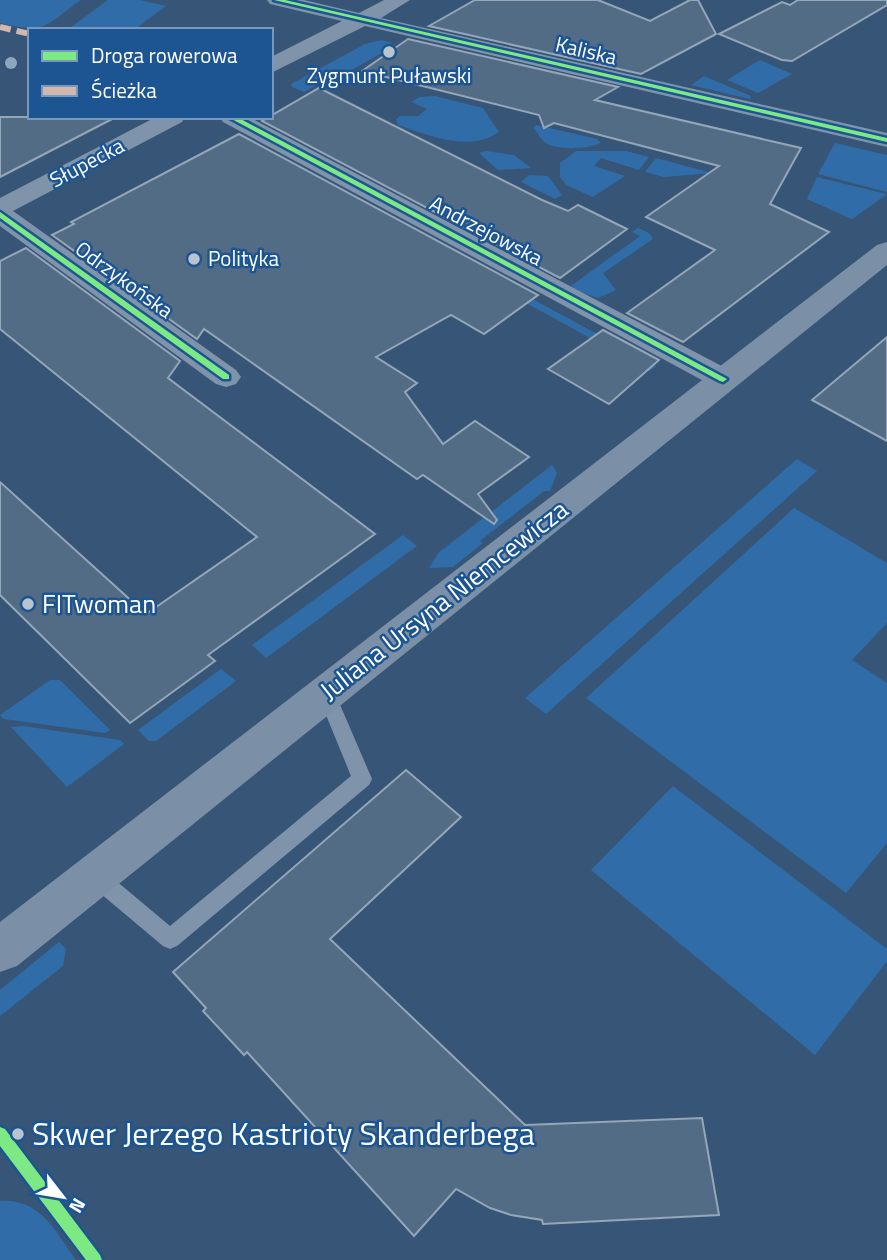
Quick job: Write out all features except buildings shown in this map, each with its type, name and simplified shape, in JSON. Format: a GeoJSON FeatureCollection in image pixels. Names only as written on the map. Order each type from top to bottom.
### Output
{"type":"FeatureCollection","features":[{"type":"Feature","properties":{"kind":"main road","name":"Juliana Ursyna Niemcewicza"},"geometry":{"type":"LineString","coordinates":[[0,950],[887,251]]}},
{"type":"Feature","properties":{"kind":"street","name":"Kaliska"},"geometry":{"type":"LineString","coordinates":[[277,0],[887,140]]}},
{"type":"Feature","properties":{"kind":"street"},"geometry":{"type":"LineString","coordinates":[[273,65],[400,0]]}},
{"type":"Feature","properties":{"kind":"street","name":"Słupecka"},"geometry":{"type":"LineString","coordinates":[[0,208],[170,119]]}},
{"type":"Feature","properties":{"kind":"street","name":"Andrzejowska"},"geometry":{"type":"LineString","coordinates":[[234,119],[723,379]]}},
{"type":"Feature","properties":{"kind":"street","name":"Odrzykońska"},"geometry":{"type":"LineString","coordinates":[[0,214],[226,377]]}},
{"type":"Feature","properties":{"kind":"lane"},"geometry":{"type":"LineString","coordinates":[[94,875],[170,939],[362,779],[326,693]]}},
{"type":"Feature","properties":{"kind":"shaded area"},"geometry":{"type":"Polygon","coordinates":[[[0,0],[81,0],[44,26],[27,28],[0,23],[0,0]]]}},
{"type":"Feature","properties":{"kind":"shaded area"},"geometry":{"type":"Polygon","coordinates":[[[108,0],[140,0],[166,6],[137,28],[70,28],[108,0]]]}},
{"type":"Feature","properties":{"kind":"shaded area"},"geometry":{"type":"Polygon","coordinates":[[[381,40],[392,43],[381,51],[382,53],[332,81],[328,79],[304,92],[292,87],[291,84],[365,44],[381,40]]]}},
{"type":"Feature","properties":{"kind":"shaded area"},"geometry":{"type":"Polygon","coordinates":[[[760,60],[792,74],[758,93],[727,80],[760,60]]]}},
{"type":"Feature","properties":{"kind":"shaded area"},"geometry":{"type":"Polygon","coordinates":[[[704,76],[751,96],[750,99],[691,85],[704,76]]]}},
{"type":"Feature","properties":{"kind":"shaded area"},"geometry":{"type":"Polygon","coordinates":[[[435,96],[483,108],[499,132],[487,138],[462,142],[398,125],[396,119],[400,116],[418,116],[427,109],[411,102],[420,97],[435,96]]]}},
{"type":"Feature","properties":{"kind":"shaded area"},"geometry":{"type":"Polygon","coordinates":[[[536,125],[597,139],[601,143],[581,148],[556,147],[544,142],[534,128],[536,125]]]}},
{"type":"Feature","properties":{"kind":"shaded area"},"geometry":{"type":"Polygon","coordinates":[[[835,143],[887,155],[887,192],[818,174],[835,143]]]}},
{"type":"Feature","properties":{"kind":"shaded area"},"geometry":{"type":"Polygon","coordinates":[[[486,151],[514,155],[531,168],[498,170],[479,153],[486,151]]]}},
{"type":"Feature","properties":{"kind":"shaded area"},"geometry":{"type":"Polygon","coordinates":[[[576,151],[626,151],[649,157],[639,170],[601,158],[594,166],[625,176],[593,197],[566,185],[560,177],[560,163],[576,151]]]}},
{"type":"Feature","properties":{"kind":"shaded area"},"geometry":{"type":"Polygon","coordinates":[[[656,158],[712,173],[664,177],[645,172],[656,158]]]}},
{"type":"Feature","properties":{"kind":"shaded area"},"geometry":{"type":"Polygon","coordinates":[[[529,175],[548,176],[562,195],[555,199],[521,182],[529,175]]]}},
{"type":"Feature","properties":{"kind":"shaded area"},"geometry":{"type":"Polygon","coordinates":[[[817,177],[886,195],[852,219],[807,199],[817,177]]]}},
{"type":"Feature","properties":{"kind":"shaded area"},"geometry":{"type":"Polygon","coordinates":[[[638,228],[649,233],[653,239],[603,273],[616,290],[598,298],[568,288],[640,236],[632,232],[638,228]]]}},
{"type":"Feature","properties":{"kind":"shaded area"},"geometry":{"type":"Polygon","coordinates":[[[444,251],[656,366],[650,371],[439,255],[444,251]]]}},
{"type":"Feature","properties":{"kind":"shaded area"},"geometry":{"type":"Polygon","coordinates":[[[797,459],[817,471],[546,714],[525,698],[797,459]]]}},
{"type":"Feature","properties":{"kind":"shaded area"},"geometry":{"type":"Polygon","coordinates":[[[552,465],[557,473],[550,491],[544,491],[480,541],[483,543],[453,567],[429,568],[438,553],[552,465]]]}},
{"type":"Feature","properties":{"kind":"shaded area"},"geometry":{"type":"Polygon","coordinates":[[[794,508],[887,563],[887,623],[852,660],[887,683],[887,843],[846,893],[586,698],[794,508]]]}},
{"type":"Feature","properties":{"kind":"shaded area"},"geometry":{"type":"Polygon","coordinates":[[[403,535],[417,546],[266,658],[252,645],[403,535]]]}},
{"type":"Feature","properties":{"kind":"shaded area"},"geometry":{"type":"Polygon","coordinates":[[[221,669],[236,681],[156,741],[149,741],[138,730],[221,669]]]}},
{"type":"Feature","properties":{"kind":"shaded area"},"geometry":{"type":"Polygon","coordinates":[[[50,680],[60,680],[110,730],[105,733],[4,719],[0,715],[50,680]]]}},
{"type":"Feature","properties":{"kind":"shaded area"},"geometry":{"type":"Polygon","coordinates":[[[23,726],[120,740],[124,744],[67,787],[11,727],[23,726]]]}},
{"type":"Feature","properties":{"kind":"shaded area"},"geometry":{"type":"Polygon","coordinates":[[[673,786],[887,949],[887,961],[815,1055],[591,870],[673,786]]]}},
{"type":"Feature","properties":{"kind":"shaded area"},"geometry":{"type":"Polygon","coordinates":[[[59,942],[66,949],[63,966],[0,1016],[0,990],[59,942]]]}},
{"type":"Feature","properties":{"kind":"shaded area"},"geometry":{"type":"Polygon","coordinates":[[[0,1201],[14,1201],[36,1211],[45,1218],[76,1260],[0,1260],[0,1201]]]}},
{"type":"Feature","properties":{"kind":"marked path"},"geometry":{"type":"LineString","coordinates":[[0,27],[28,34]]}},
{"type":"Feature","properties":{"kind":"cycle path"},"geometry":{"type":"LineString","coordinates":[[277,0],[887,140]]}},
{"type":"Feature","properties":{"kind":"cycle path"},"geometry":{"type":"LineString","coordinates":[[235,119],[723,379]]}},
{"type":"Feature","properties":{"kind":"cycle path"},"geometry":{"type":"LineString","coordinates":[[0,214],[226,377]]}},
{"type":"Feature","properties":{"kind":"cycle path"},"geometry":{"type":"LineString","coordinates":[[0,1134],[95,1260]]}},
{"type":"Feature","properties":{"kind":"place","name":"Zygmunt Puławski"},"geometry":{"type":"Point","coordinates":[389,52]}},
{"type":"Feature","properties":{"kind":"place","name":"Polityka"},"geometry":{"type":"Point","coordinates":[194,259]}},
{"type":"Feature","properties":{"kind":"place","name":"FITwoman"},"geometry":{"type":"Point","coordinates":[28,604]}},
{"type":"Feature","properties":{"kind":"place","name":"Skwer Jerzego Kastrioty Skanderbega"},"geometry":{"type":"Point","coordinates":[18,1134]}}]}
